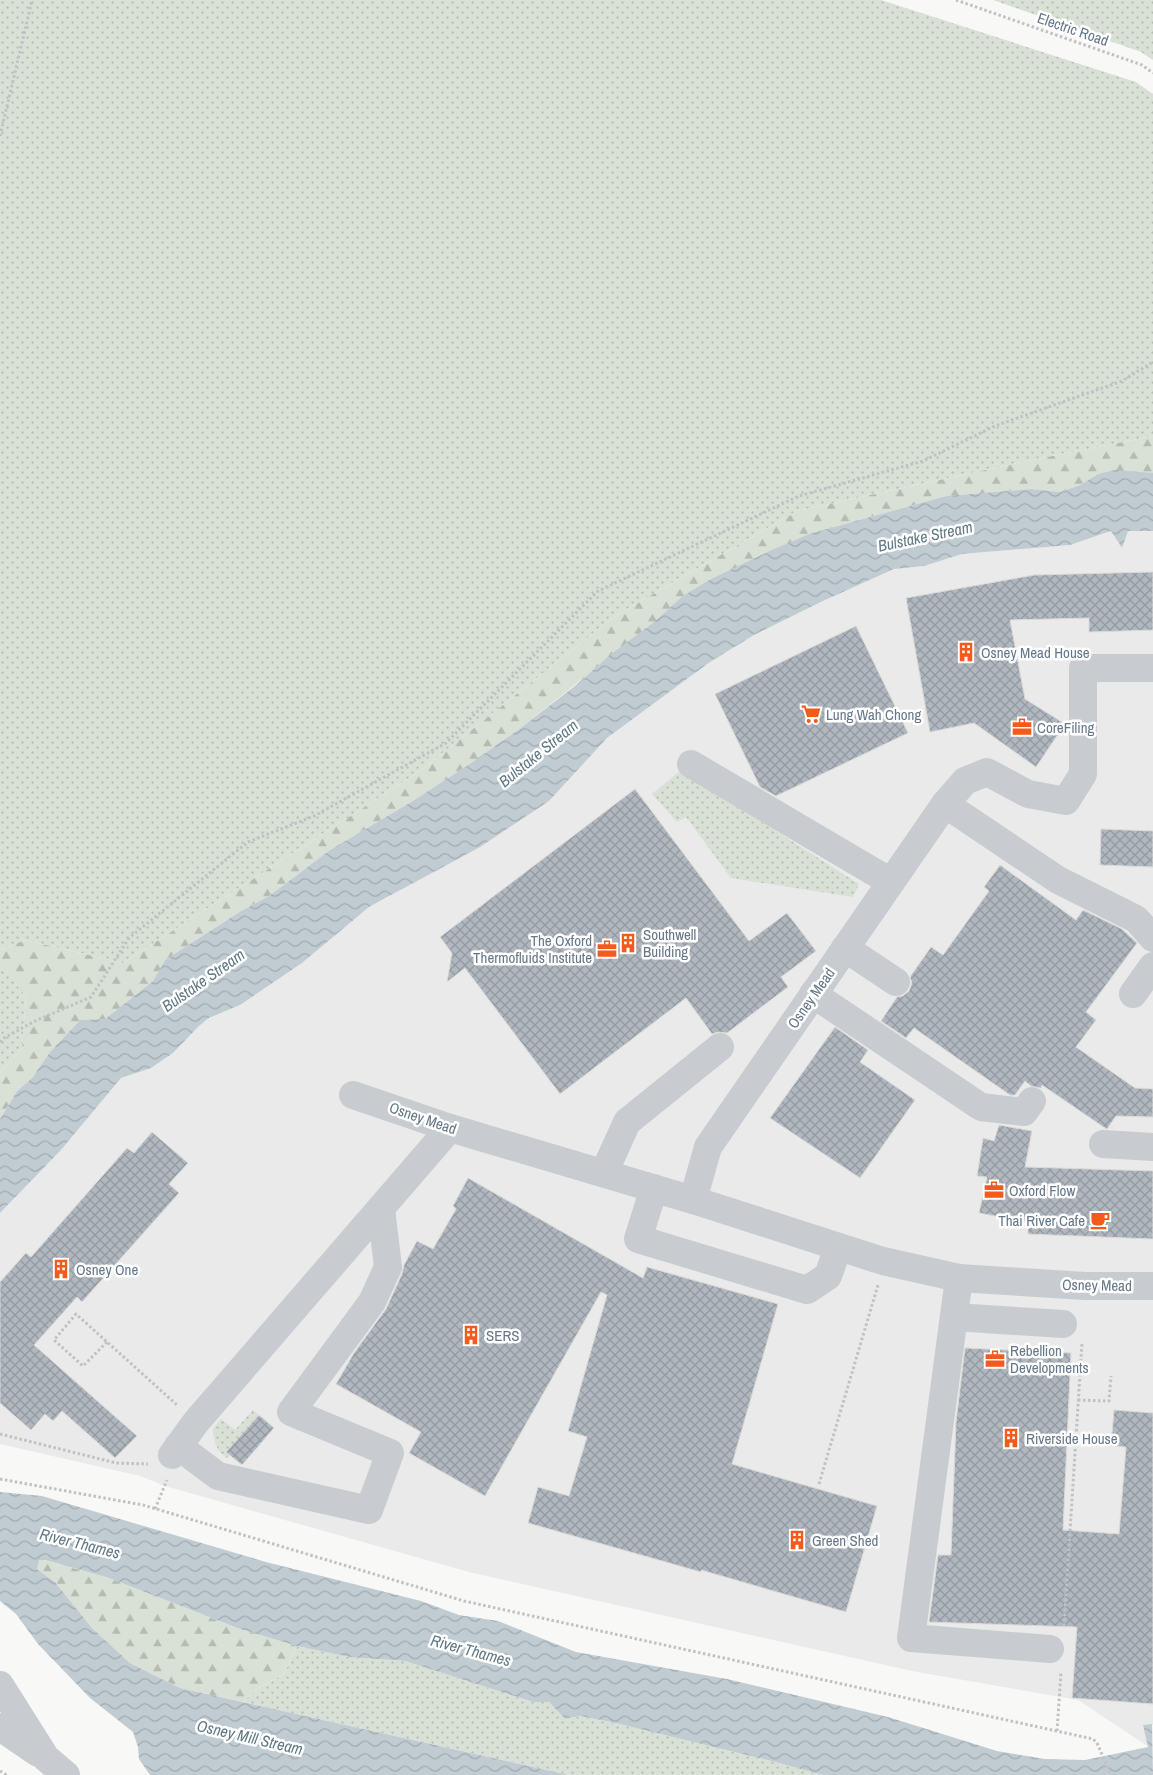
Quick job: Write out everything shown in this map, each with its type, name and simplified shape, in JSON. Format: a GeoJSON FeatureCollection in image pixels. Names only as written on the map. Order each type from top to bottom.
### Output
{"type":"FeatureCollection","features":[{"type":"Feature","properties":{"kind":"street","name":"Osney Mead"},"geometry":{"type":"LineString","coordinates":[[693,1200],[708,1147],[945,804],[966,781],[987,772],[1028,794],[1066,801],[1083,774],[1084,668],[1153,668]]}},
{"type":"Feature","properties":{"kind":"street"},"geometry":{"type":"LineString","coordinates":[[691,764],[891,882]]}},
{"type":"Feature","properties":{"kind":"street"},"geometry":{"type":"LineString","coordinates":[[945,804],[1058,880],[1136,919],[1153,938]]}},
{"type":"Feature","properties":{"kind":"street"},"geometry":{"type":"LineString","coordinates":[[845,948],[896,982]]}},
{"type":"Feature","properties":{"kind":"street"},"geometry":{"type":"LineString","coordinates":[[1133,994],[1153,966]]}},
{"type":"Feature","properties":{"kind":"street"},"geometry":{"type":"LineString","coordinates":[[813,994],[981,1107],[1024,1112],[1032,1101]]}},
{"type":"Feature","properties":{"kind":"street"},"geometry":{"type":"LineString","coordinates":[[604,1173],[627,1122],[720,1047]]}},
{"type":"Feature","properties":{"kind":"street","name":"Osney Mead"},"geometry":{"type":"LineString","coordinates":[[353,1095],[450,1128],[654,1188],[883,1261],[959,1278],[1085,1286],[1153,1286]]}},
{"type":"Feature","properties":{"kind":"street"},"geometry":{"type":"LineString","coordinates":[[381,1209],[388,1267],[372,1302],[291,1412],[390,1453],[369,1510],[218,1476],[175,1450],[196,1422],[450,1128]]}},
{"type":"Feature","properties":{"kind":"street"},"geometry":{"type":"LineString","coordinates":[[1103,1144],[1153,1147]]}},
{"type":"Feature","properties":{"kind":"street"},"geometry":{"type":"LineString","coordinates":[[654,1188],[638,1239],[807,1290],[828,1276],[838,1247]]}},
{"type":"Feature","properties":{"kind":"street"},"geometry":{"type":"LineString","coordinates":[[959,1278],[911,1638],[1058,1649]]}},
{"type":"Feature","properties":{"kind":"street"},"geometry":{"type":"LineString","coordinates":[[954,1317],[1073,1329]]}},
{"type":"Feature","properties":{"kind":"street"},"geometry":{"type":"LineString","coordinates":[[0,1685],[56,1767]]}},
{"type":"Feature","properties":{"kind":"street"},"geometry":{"type":"LineString","coordinates":[[0,1727],[56,1767]]}},
{"type":"Feature","properties":{"kind":"path"},"geometry":{"type":"LineString","coordinates":[[0,136],[32,0]]}},
{"type":"Feature","properties":{"kind":"path","name":"Electric Road"},"geometry":{"type":"LineString","coordinates":[[956,0],[1142,65],[1153,73]]}},
{"type":"Feature","properties":{"kind":"path"},"geometry":{"type":"LineString","coordinates":[[0,1042],[35,1021],[91,997],[129,938],[248,842],[314,816],[446,743],[598,591],[799,496],[923,462],[995,426],[1122,381],[1153,362]]}},
{"type":"Feature","properties":{"kind":"path"},"geometry":{"type":"LineString","coordinates":[[819,1484],[880,1277]]}},
{"type":"Feature","properties":{"kind":"path"},"geometry":{"type":"LineString","coordinates":[[107,1342],[83,1366],[54,1340],[76,1314],[196,1422]]}},
{"type":"Feature","properties":{"kind":"path"},"geometry":{"type":"LineString","coordinates":[[1057,1731],[1058,1649],[1078,1400],[1073,1329]]}},
{"type":"Feature","properties":{"kind":"path"},"geometry":{"type":"LineString","coordinates":[[1078,1400],[1109,1400],[1111,1376]]}},
{"type":"Feature","properties":{"kind":"path"},"geometry":{"type":"LineString","coordinates":[[0,1434],[116,1463],[146,1464],[175,1450]]}},
{"type":"Feature","properties":{"kind":"path"},"geometry":{"type":"LineString","coordinates":[[0,1479],[143,1506],[464,1601],[1093,1739],[1097,1743],[1111,1775]]}},
{"type":"Feature","properties":{"kind":"path"},"geometry":{"type":"LineString","coordinates":[[0,1771],[6,1775]]}},
{"type":"Feature","properties":{"kind":"shaded area"},"geometry":{"type":"Polygon","coordinates":[[[1128,529],[1153,530],[1153,1725],[1143,1725],[1149,1747],[1078,1700],[912,1671],[469,1572],[165,1486],[140,1476],[0,1444],[0,1213],[61,1150],[121,1078],[151,1068],[173,1053],[199,1026],[210,1018],[240,1005],[302,963],[369,907],[549,801],[607,738],[710,662],[754,635],[894,569],[924,566],[962,554],[1070,545],[1112,531],[1128,529]]]}},
{"type":"Feature","properties":{"kind":"green space"},"geometry":{"type":"Polygon","coordinates":[[[0,0],[881,0],[1136,82],[1153,94],[1153,436],[1017,463],[797,511],[615,616],[420,771],[123,963],[25,940],[0,950],[0,0]]]}},
{"type":"Feature","properties":{"kind":"green space"},"geometry":{"type":"Polygon","coordinates":[[[993,0],[1153,0],[1153,60],[1141,52],[993,0]]]}},
{"type":"Feature","properties":{"kind":"green space"},"geometry":{"type":"Polygon","coordinates":[[[1153,436],[1153,473],[1098,474],[1080,485],[1060,492],[1031,489],[946,496],[812,533],[654,622],[518,730],[468,765],[411,802],[330,850],[269,896],[241,911],[165,960],[153,981],[105,1019],[80,1020],[50,1052],[32,1078],[17,1091],[0,1119],[0,1073],[22,1048],[26,997],[0,963],[0,950],[25,940],[123,963],[420,771],[615,616],[797,511],[1017,463],[1153,436]]]}},
{"type":"Feature","properties":{"kind":"green space"},"geometry":{"type":"Polygon","coordinates":[[[681,770],[859,884],[853,897],[731,878],[686,817],[677,822],[652,794],[681,770]]]}},
{"type":"Feature","properties":{"kind":"green space"},"geometry":{"type":"Polygon","coordinates":[[[0,962],[26,997],[22,1048],[0,1073],[0,962]]]}},
{"type":"Feature","properties":{"kind":"green space"},"geometry":{"type":"Polygon","coordinates":[[[253,1410],[259,1415],[227,1451],[230,1455],[227,1458],[216,1446],[213,1429],[221,1419],[235,1430],[253,1410]]]}},
{"type":"Feature","properties":{"kind":"green space"},"geometry":{"type":"Polygon","coordinates":[[[39,1560],[109,1578],[240,1629],[297,1646],[284,1674],[257,1689],[243,1702],[180,1688],[130,1663],[92,1628],[55,1582],[36,1568],[39,1560]]]}},
{"type":"Feature","properties":{"kind":"green space"},"geometry":{"type":"Polygon","coordinates":[[[297,1646],[349,1657],[405,1661],[533,1702],[549,1702],[565,1719],[580,1716],[611,1722],[822,1775],[569,1775],[243,1702],[257,1689],[284,1674],[297,1646]]]}},
{"type":"Feature","properties":{"kind":"water","name":"Bulstake Stream"},"geometry":{"type":"Polygon","coordinates":[[[1115,470],[1153,473],[1153,531],[1128,531],[1122,548],[1111,531],[1070,545],[962,554],[924,566],[894,569],[754,635],[710,662],[607,738],[549,801],[480,847],[369,907],[302,963],[240,1005],[209,1018],[173,1053],[151,1068],[121,1078],[61,1150],[0,1213],[0,1119],[17,1091],[32,1078],[50,1052],[80,1020],[105,1019],[153,981],[165,960],[241,911],[269,896],[330,850],[411,802],[518,730],[576,685],[610,655],[654,622],[683,596],[711,579],[812,533],[946,496],[1031,489],[1060,492],[1080,485],[1098,474],[1115,470]]]}},
{"type":"Feature","properties":{"kind":"water"},"geometry":{"type":"Polygon","coordinates":[[[0,1492],[42,1496],[266,1562],[421,1601],[459,1615],[498,1621],[576,1652],[727,1679],[888,1717],[997,1751],[1045,1759],[1085,1760],[1148,1747],[1143,1725],[1152,1724],[1153,1775],[822,1775],[611,1722],[580,1716],[565,1719],[549,1702],[533,1702],[405,1661],[349,1657],[297,1646],[240,1629],[109,1578],[39,1560],[37,1569],[55,1582],[92,1628],[130,1663],[180,1688],[569,1775],[150,1775],[139,1759],[138,1747],[133,1732],[90,1698],[38,1644],[16,1614],[0,1601],[0,1492]]]}},
{"type":"Feature","properties":{"kind":"building","name":"Osney Mead House"},"geometry":{"type":"Polygon","coordinates":[[[1153,572],[1153,630],[1089,632],[1089,618],[1010,620],[1025,699],[1065,724],[1036,767],[974,723],[930,732],[906,598],[1034,575],[1153,572]]]}},
{"type":"Feature","properties":{"kind":"building","name":"Lung Wah Chong"},"geometry":{"type":"Polygon","coordinates":[[[856,626],[908,733],[776,796],[760,787],[715,694],[856,626]]]}},
{"type":"Feature","properties":{"kind":"building","name":"Southwell Building"},"geometry":{"type":"Polygon","coordinates":[[[635,789],[749,941],[787,913],[816,951],[781,977],[788,987],[727,1033],[718,1032],[712,1034],[686,998],[560,1094],[465,968],[447,982],[452,953],[440,937],[635,789]]]}},
{"type":"Feature","properties":{"kind":"building"},"geometry":{"type":"Polygon","coordinates":[[[1101,829],[1153,831],[1153,867],[1100,865],[1101,829]]]}},
{"type":"Feature","properties":{"kind":"building"},"geometry":{"type":"Polygon","coordinates":[[[1000,865],[1076,920],[1083,910],[1122,929],[1137,943],[1086,1012],[1096,1020],[1076,1047],[1135,1088],[1153,1089],[1153,1117],[1116,1116],[1107,1129],[1042,1085],[1041,1088],[1031,1086],[1025,1081],[1015,1095],[1010,1095],[914,1028],[906,1038],[881,1021],[897,997],[903,996],[909,991],[912,983],[910,977],[931,947],[943,955],[989,891],[984,887],[1000,865]]]}},
{"type":"Feature","properties":{"kind":"building"},"geometry":{"type":"Polygon","coordinates":[[[835,1027],[868,1050],[860,1062],[915,1100],[860,1178],[770,1118],[835,1027]]]}},
{"type":"Feature","properties":{"kind":"building"},"geometry":{"type":"Polygon","coordinates":[[[999,1125],[1032,1131],[1025,1167],[1153,1171],[1153,1239],[1028,1234],[1028,1222],[979,1213],[987,1177],[977,1176],[983,1138],[994,1141],[999,1125]]]}},
{"type":"Feature","properties":{"kind":"building","name":"Osney One"},"geometry":{"type":"Polygon","coordinates":[[[152,1132],[188,1163],[169,1184],[179,1193],[82,1302],[77,1297],[34,1345],[137,1436],[115,1458],[62,1411],[53,1421],[45,1414],[31,1430],[0,1403],[0,1282],[26,1253],[31,1257],[127,1148],[134,1153],[152,1132]]]}},
{"type":"Feature","properties":{"kind":"building"},"geometry":{"type":"Polygon","coordinates":[[[468,1178],[643,1278],[647,1267],[778,1304],[732,1464],[877,1506],[846,1612],[528,1523],[538,1487],[569,1496],[587,1437],[568,1431],[607,1295],[601,1292],[485,1496],[409,1453],[421,1432],[336,1384],[354,1353],[386,1309],[402,1274],[404,1265],[417,1241],[433,1249],[456,1209],[453,1206],[468,1178]]]}},
{"type":"Feature","properties":{"kind":"building","name":"Riverside House"},"geometry":{"type":"Polygon","coordinates":[[[965,1348],[1071,1353],[1063,1530],[1119,1534],[1126,1447],[1111,1446],[1114,1410],[1153,1413],[1153,1704],[1072,1698],[1077,1627],[929,1622],[938,1555],[951,1555],[956,1422],[965,1348]]]}},
{"type":"Feature","properties":{"kind":"building"},"geometry":{"type":"Polygon","coordinates":[[[259,1415],[274,1428],[242,1465],[226,1452],[259,1415]]]}},
{"type":"Feature","properties":{"kind":"place","name":"Osney Mead House"},"geometry":{"type":"Point","coordinates":[966,652]}},
{"type":"Feature","properties":{"kind":"place","name":"Lung Wah Chong"},"geometry":{"type":"Point","coordinates":[811,714]}},
{"type":"Feature","properties":{"kind":"place","name":"CoreFiling"},"geometry":{"type":"Point","coordinates":[1022,727]}},
{"type":"Feature","properties":{"kind":"place","name":"Southwell Building"},"geometry":{"type":"Point","coordinates":[628,943]}},
{"type":"Feature","properties":{"kind":"place","name":"The Oxford Thermofluids Institute"},"geometry":{"type":"Point","coordinates":[607,949]}},
{"type":"Feature","properties":{"kind":"place","name":"Oxford Flow"},"geometry":{"type":"Point","coordinates":[994,1190]}},
{"type":"Feature","properties":{"kind":"place","name":"Thai River Cafe"},"geometry":{"type":"Point","coordinates":[1100,1220]}},
{"type":"Feature","properties":{"kind":"place","name":"Osney One"},"geometry":{"type":"Point","coordinates":[61,1269]}},
{"type":"Feature","properties":{"kind":"place","name":"SERS"},"geometry":{"type":"Point","coordinates":[471,1335]}},
{"type":"Feature","properties":{"kind":"place","name":"Rebellion Developments"},"geometry":{"type":"Point","coordinates":[995,1359]}},
{"type":"Feature","properties":{"kind":"place","name":"Riverside House"},"geometry":{"type":"Point","coordinates":[1011,1438]}},
{"type":"Feature","properties":{"kind":"place","name":"Green Shed"},"geometry":{"type":"Point","coordinates":[797,1540]}},
{"type":"Feature","properties":{"kind":"water label","name":"River Thames"},"geometry":{"type":"Point","coordinates":[80,1543]}},
{"type":"Feature","properties":{"kind":"water label","name":"River Thames"},"geometry":{"type":"Point","coordinates":[471,1650]}},
{"type":"Feature","properties":{"kind":"water label","name":"Osney Mill Stream"},"geometry":{"type":"Point","coordinates":[250,1737]}}]}
